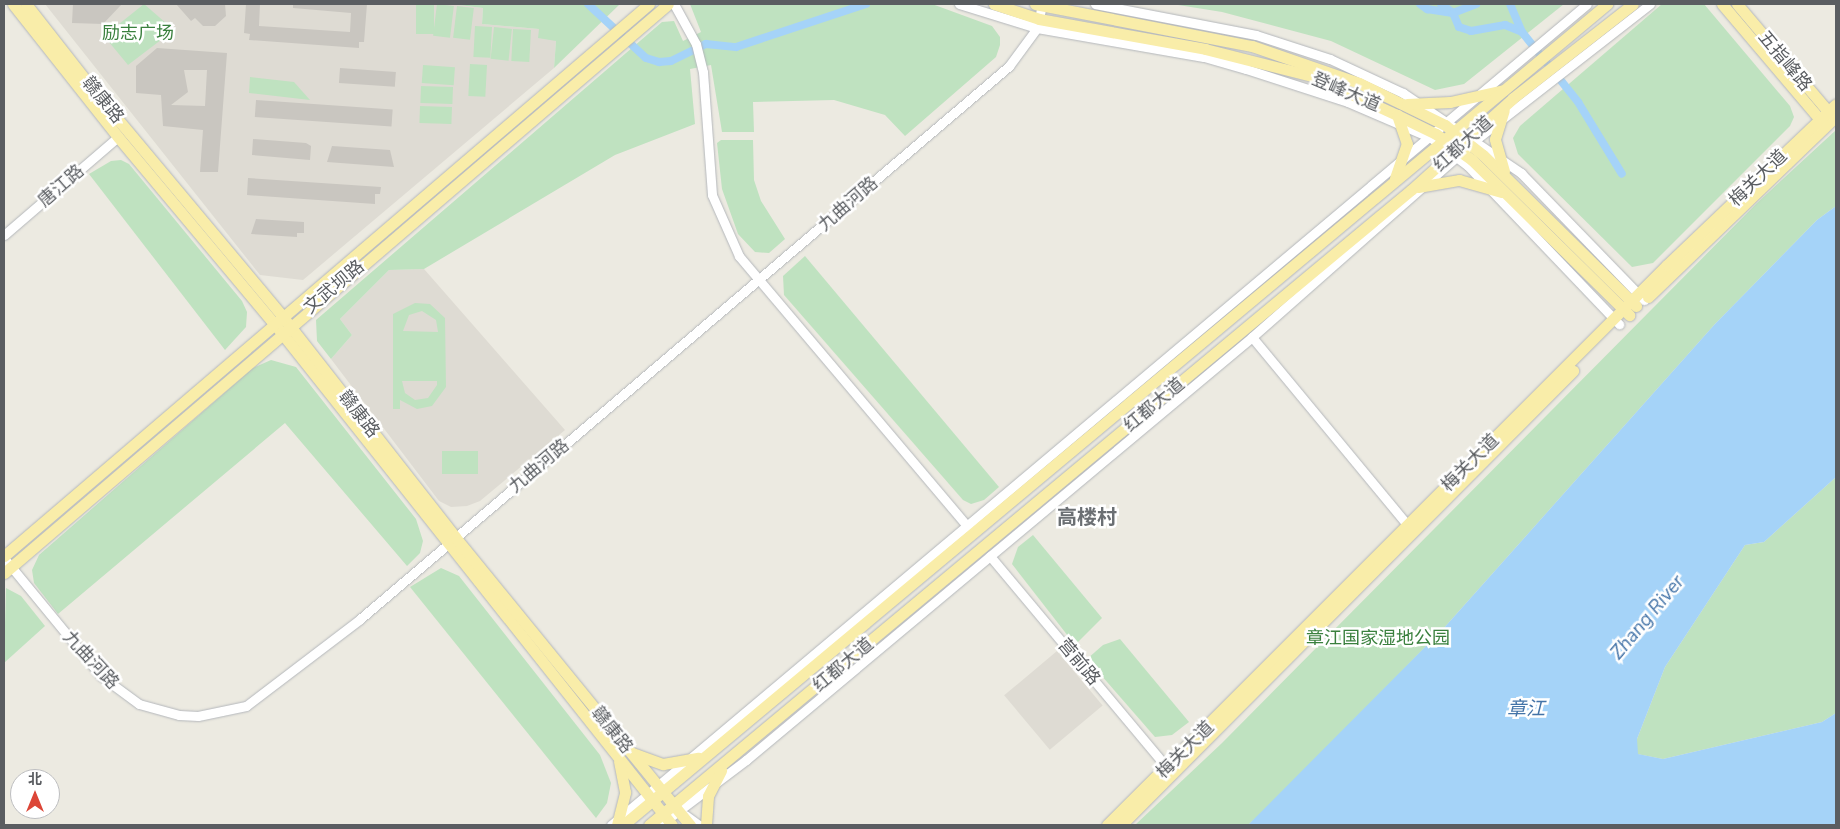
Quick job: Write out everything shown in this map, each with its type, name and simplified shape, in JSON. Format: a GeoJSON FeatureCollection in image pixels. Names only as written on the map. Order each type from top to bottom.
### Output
{"type":"FeatureCollection","features":[{"type":"Feature","properties":{"kind":"main road","name":"赣康路"},"geometry":{"type":"LineString","coordinates":[[13,4],[118,137],[282,324]]}},
{"type":"Feature","properties":{"kind":"main road","name":"赣康路"},"geometry":{"type":"LineString","coordinates":[[26,4],[282,324],[613,749],[666,821]]}},
{"type":"Feature","properties":{"kind":"main road","name":"文武坝路"},"geometry":{"type":"LineString","coordinates":[[282,324],[668,4]]}},
{"type":"Feature","properties":{"kind":"main road","name":"登峰大道"},"geometry":{"type":"LineString","coordinates":[[994,4],[1038,23],[1250,60],[1312,76],[1399,109],[1452,126],[1464,146],[1509,195],[1634,305]]}},
{"type":"Feature","properties":{"kind":"main road","name":"登峰大道"},"geometry":{"type":"LineString","coordinates":[[1040,4],[1252,46],[1323,69],[1399,109],[1438,139],[1464,146],[1514,184],[1634,305]]}},
{"type":"Feature","properties":{"kind":"main road","name":"红都大道"},"geometry":{"type":"LineString","coordinates":[[649,825],[666,821],[676,808],[732,758],[1464,146],[1510,94],[1525,73],[1607,4]]}},
{"type":"Feature","properties":{"kind":"main road","name":"红都大道"},"geometry":{"type":"LineString","coordinates":[[618,824],[716,746],[1390,185],[1452,126],[1532,84],[1595,43],[1633,4]]}},
{"type":"Feature","properties":{"kind":"main road"},"geometry":{"type":"LineString","coordinates":[[1722,4],[1829,116]]}},
{"type":"Feature","properties":{"kind":"main road","name":"五指峰路"},"geometry":{"type":"LineString","coordinates":[[1737,4],[1829,116]]}},
{"type":"Feature","properties":{"kind":"main road","name":"文武坝路"},"geometry":{"type":"LineString","coordinates":[[6,564],[648,5]]}},
{"type":"Feature","properties":{"kind":"main road"},"geometry":{"type":"LineString","coordinates":[[1390,185],[1405,157],[1404,126],[1399,109],[1475,96],[1510,94],[1498,121],[1497,156],[1514,184]]}},
{"type":"Feature","properties":{"kind":"main road","name":"梅关大道"},"geometry":{"type":"LineString","coordinates":[[1121,825],[1617,322],[1829,116]]}},
{"type":"Feature","properties":{"kind":"main road"},"geometry":{"type":"LineString","coordinates":[[1411,190],[1427,183],[1459,180],[1485,185],[1509,195]]}},
{"type":"Feature","properties":{"kind":"main road","name":"梅关大道"},"geometry":{"type":"LineString","coordinates":[[1108,825],[1411,529]]}},
{"type":"Feature","properties":{"kind":"main road","name":"赣康路"},"geometry":{"type":"LineString","coordinates":[[451,541],[690,825]]}},
{"type":"Feature","properties":{"kind":"main road"},"geometry":{"type":"LineString","coordinates":[[626,748],[655,763],[685,763],[716,746]]}},
{"type":"Feature","properties":{"kind":"main road"},"geometry":{"type":"LineString","coordinates":[[613,749],[625,784],[618,824]]}},
{"type":"Feature","properties":{"kind":"main road"},"geometry":{"type":"LineString","coordinates":[[706,825],[712,784],[732,758]]}},
{"type":"Feature","properties":{"kind":"street"},"geometry":{"type":"LineString","coordinates":[[674,4],[686,20],[696,44],[705,97],[712,195],[732,242],[759,280],[968,526]]}},
{"type":"Feature","properties":{"kind":"street"},"geometry":{"type":"LineString","coordinates":[[959,4],[1038,23],[1204,57],[1307,87],[1438,139]]}},
{"type":"Feature","properties":{"kind":"street","name":"九曲河路"},"geometry":{"type":"LineString","coordinates":[[6,564],[101,676],[119,692],[159,711],[198,716],[246,706],[266,694],[451,541],[1009,66],[1038,23],[1040,4]]}},
{"type":"Feature","properties":{"kind":"street"},"geometry":{"type":"LineString","coordinates":[[1095,4],[1256,35],[1369,75],[1424,105],[1452,126],[1475,96],[1516,64],[1586,4]]}},
{"type":"Feature","properties":{"kind":"street"},"geometry":{"type":"LineString","coordinates":[[699,825],[676,808],[746,760],[1252,337],[1427,183],[1464,146],[1539,93],[1595,43],[1650,4]]}},
{"type":"Feature","properties":{"kind":"street","name":"唐江路"},"geometry":{"type":"LineString","coordinates":[[4,235],[118,137]]}},
{"type":"Feature","properties":{"kind":"street"},"geometry":{"type":"LineString","coordinates":[[659,790],[685,763],[1405,157],[1438,139]]}},
{"type":"Feature","properties":{"kind":"street"},"geometry":{"type":"LineString","coordinates":[[1464,146],[1497,156],[1521,173],[1634,305]]}},
{"type":"Feature","properties":{"kind":"street"},"geometry":{"type":"LineString","coordinates":[[1464,146],[1485,185],[1617,322]]}},
{"type":"Feature","properties":{"kind":"street"},"geometry":{"type":"LineString","coordinates":[[1252,337],[1411,529]]}},
{"type":"Feature","properties":{"kind":"street","name":"营前路"},"geometry":{"type":"LineString","coordinates":[[990,556],[1167,768]]}},
{"type":"Feature","properties":{"kind":"shaded area"},"geometry":{"type":"Polygon","coordinates":[[[45,4],[450,4],[483,8],[482,24],[539,29],[556,41],[554,68],[303,280],[260,275],[45,4]]]}},
{"type":"Feature","properties":{"kind":"shaded area"},"geometry":{"type":"Polygon","coordinates":[[[424,269],[565,430],[480,501],[467,506],[451,507],[439,501],[331,359],[352,335],[340,319],[389,270],[424,269]]]}},
{"type":"Feature","properties":{"kind":"shaded area"},"geometry":{"type":"Polygon","coordinates":[[[1057,651],[1103,705],[1050,750],[1004,695],[1057,651]]]}},
{"type":"Feature","properties":{"kind":"green space","name":"励志广场"},"geometry":{"type":"Polygon","coordinates":[[[144,4],[174,30],[128,65],[104,36],[144,4]]]}},
{"type":"Feature","properties":{"kind":"green space"},"geometry":{"type":"Polygon","coordinates":[[[416,4],[434,4],[434,34],[416,34],[416,4]]]}},
{"type":"Feature","properties":{"kind":"green space"},"geometry":{"type":"Polygon","coordinates":[[[437,4],[454,6],[450,38],[433,36],[437,4]]]}},
{"type":"Feature","properties":{"kind":"green space"},"geometry":{"type":"Polygon","coordinates":[[[450,4],[620,4],[554,68],[556,41],[538,38],[539,29],[482,24],[483,8],[450,4]]]}},
{"type":"Feature","properties":{"kind":"green space"},"geometry":{"type":"Polygon","coordinates":[[[690,4],[932,4],[992,26],[1000,37],[1000,45],[996,57],[905,136],[885,115],[834,100],[753,102],[754,132],[722,132],[711,65],[690,69],[695,124],[615,155],[424,269],[389,270],[340,319],[352,335],[331,359],[317,341],[316,320],[662,22],[674,21],[683,41],[701,32],[690,4]]]}},
{"type":"Feature","properties":{"kind":"green space"},"geometry":{"type":"Polygon","coordinates":[[[1172,4],[1564,4],[1464,84],[1435,90],[1331,41],[1222,12],[1172,4]]]}},
{"type":"Feature","properties":{"kind":"green space"},"geometry":{"type":"Polygon","coordinates":[[[1662,4],[1704,4],[1790,106],[1794,117],[1790,126],[1653,263],[1632,267],[1518,154],[1513,138],[1520,126],[1662,4]]]}},
{"type":"Feature","properties":{"kind":"green space"},"geometry":{"type":"Polygon","coordinates":[[[457,6],[474,8],[470,40],[453,38],[457,6]]]}},
{"type":"Feature","properties":{"kind":"green space"},"geometry":{"type":"Polygon","coordinates":[[[475,26],[492,27],[490,58],[473,57],[475,26]]]}},
{"type":"Feature","properties":{"kind":"green space"},"geometry":{"type":"Polygon","coordinates":[[[494,27],[512,29],[509,61],[491,59],[494,27]]]}},
{"type":"Feature","properties":{"kind":"green space"},"geometry":{"type":"Polygon","coordinates":[[[513,29],[531,30],[529,62],[511,61],[513,29]]]}},
{"type":"Feature","properties":{"kind":"green space"},"geometry":{"type":"Polygon","coordinates":[[[470,64],[487,65],[485,97],[468,96],[470,64]]]}},
{"type":"Feature","properties":{"kind":"green space"},"geometry":{"type":"Polygon","coordinates":[[[423,65],[455,67],[454,85],[422,83],[423,65]]]}},
{"type":"Feature","properties":{"kind":"green space"},"geometry":{"type":"Polygon","coordinates":[[[250,77],[294,82],[310,100],[249,93],[250,77]]]}},
{"type":"Feature","properties":{"kind":"green space"},"geometry":{"type":"Polygon","coordinates":[[[421,86],[453,87],[452,104],[420,103],[421,86]]]}},
{"type":"Feature","properties":{"kind":"green space"},"geometry":{"type":"Polygon","coordinates":[[[420,106],[452,107],[451,124],[419,123],[420,106]]]}},
{"type":"Feature","properties":{"kind":"green space","name":"章江国家湿地公园"},"geometry":{"type":"Polygon","coordinates":[[[1836,130],[1836,206],[1817,220],[1715,324],[1443,629],[1268,807],[1248,825],[1135,825],[1222,743],[1757,203],[1836,130]]]}},
{"type":"Feature","properties":{"kind":"green space"},"geometry":{"type":"Polygon","coordinates":[[[721,140],[753,140],[754,180],[761,201],[785,239],[769,253],[755,252],[738,234],[722,189],[717,143],[721,140]]]}},
{"type":"Feature","properties":{"kind":"green space"},"geometry":{"type":"Polygon","coordinates":[[[121,160],[129,164],[242,301],[247,312],[246,327],[225,350],[89,174],[111,161],[121,160]]]}},
{"type":"Feature","properties":{"kind":"green space"},"geometry":{"type":"Polygon","coordinates":[[[805,256],[999,487],[984,500],[971,504],[963,500],[784,295],[783,276],[805,256]]]}},
{"type":"Feature","properties":{"kind":"green space"},"geometry":{"type":"Polygon","coordinates":[[[415,303],[430,304],[445,318],[446,387],[432,406],[417,409],[400,400],[400,409],[393,409],[393,314],[415,303]],[[422,311],[409,315],[403,331],[438,332],[436,320],[422,311]],[[402,381],[405,393],[415,400],[428,398],[437,385],[437,381],[402,381]]]}},
{"type":"Feature","properties":{"kind":"green space"},"geometry":{"type":"Polygon","coordinates":[[[271,360],[296,367],[416,519],[423,541],[420,553],[407,566],[285,423],[58,614],[34,583],[32,570],[39,555],[253,368],[271,360]]]}},
{"type":"Feature","properties":{"kind":"green space"},"geometry":{"type":"Polygon","coordinates":[[[442,451],[478,451],[478,474],[442,474],[442,451]]]}},
{"type":"Feature","properties":{"kind":"green space"},"geometry":{"type":"Polygon","coordinates":[[[1836,477],[1836,713],[1822,722],[1663,759],[1637,754],[1637,739],[1665,667],[1745,545],[1764,542],[1836,477]]]}},
{"type":"Feature","properties":{"kind":"green space"},"geometry":{"type":"Polygon","coordinates":[[[1033,535],[1102,618],[1075,645],[1012,564],[1018,547],[1033,535]]]}},
{"type":"Feature","properties":{"kind":"green space"},"geometry":{"type":"Polygon","coordinates":[[[441,568],[459,576],[600,755],[611,783],[607,803],[596,818],[410,587],[441,568]]]}},
{"type":"Feature","properties":{"kind":"green space"},"geometry":{"type":"Polygon","coordinates":[[[6,588],[21,596],[45,626],[4,663],[6,588]]]}},
{"type":"Feature","properties":{"kind":"green space"},"geometry":{"type":"Polygon","coordinates":[[[1120,639],[1189,722],[1172,735],[1155,737],[1087,659],[1103,645],[1120,639]]]}},
{"type":"Feature","properties":{"kind":"water","name":"章江"},"geometry":{"type":"Polygon","coordinates":[[[1836,206],[1836,477],[1764,542],[1745,545],[1665,667],[1637,739],[1638,754],[1663,759],[1822,722],[1836,713],[1836,825],[1248,825],[1443,629],[1715,324],[1817,220],[1836,206]]]}},
{"type":"Feature","properties":{"kind":"building"},"geometry":{"type":"Polygon","coordinates":[[[73,4],[122,4],[103,24],[72,23],[73,4]]]}},
{"type":"Feature","properties":{"kind":"building"},"geometry":{"type":"Polygon","coordinates":[[[176,4],[225,4],[226,16],[215,26],[203,26],[195,18],[191,21],[176,4]]]}},
{"type":"Feature","properties":{"kind":"building"},"geometry":{"type":"Polygon","coordinates":[[[246,4],[260,4],[259,26],[350,32],[351,13],[293,8],[293,4],[367,4],[364,42],[359,42],[359,48],[249,40],[250,34],[244,33],[246,4]]]}},
{"type":"Feature","properties":{"kind":"building"},"geometry":{"type":"Polygon","coordinates":[[[157,48],[227,53],[218,172],[200,172],[203,130],[163,126],[161,95],[136,93],[136,66],[157,48]],[[184,70],[188,92],[171,105],[205,106],[207,70],[184,70]]]}},
{"type":"Feature","properties":{"kind":"building"},"geometry":{"type":"Polygon","coordinates":[[[340,68],[396,72],[395,87],[339,83],[340,68]]]}},
{"type":"Feature","properties":{"kind":"building"},"geometry":{"type":"Polygon","coordinates":[[[256,100],[393,110],[391,127],[255,117],[256,100]]]}},
{"type":"Feature","properties":{"kind":"building"},"geometry":{"type":"Polygon","coordinates":[[[253,139],[306,143],[311,146],[310,160],[252,155],[253,139]]]}},
{"type":"Feature","properties":{"kind":"building"},"geometry":{"type":"Polygon","coordinates":[[[332,146],[390,150],[394,167],[327,162],[332,146]]]}},
{"type":"Feature","properties":{"kind":"building"},"geometry":{"type":"Polygon","coordinates":[[[248,178],[381,187],[380,194],[375,194],[375,204],[247,195],[248,178]]]}},
{"type":"Feature","properties":{"kind":"building"},"geometry":{"type":"Polygon","coordinates":[[[256,219],[304,222],[304,233],[297,233],[297,237],[251,234],[256,219]]]}},
{"type":"Feature","properties":{"kind":"waterway"},"geometry":{"type":"LineString","coordinates":[[588,4],[646,58],[659,62],[671,61],[706,44],[736,47],[866,4]]}},
{"type":"Feature","properties":{"kind":"waterway"},"geometry":{"type":"LineString","coordinates":[[1420,4],[1427,9],[1453,13],[1476,4]]}},
{"type":"Feature","properties":{"kind":"waterway"},"geometry":{"type":"LineString","coordinates":[[1441,4],[1453,13],[1459,27],[1471,31],[1505,25],[1522,32],[1578,102],[1622,174]]}},
{"type":"Feature","properties":{"kind":"waterway"},"geometry":{"type":"LineString","coordinates":[[1510,4],[1522,32]]}},
{"type":"Feature","properties":{"kind":"district","name":"高楼村"},"geometry":{"type":"Point","coordinates":[1087,517]}},
{"type":"Feature","properties":{"kind":"water label","name":"Zhang River"},"geometry":{"type":"Point","coordinates":[1648,618]}}]}
